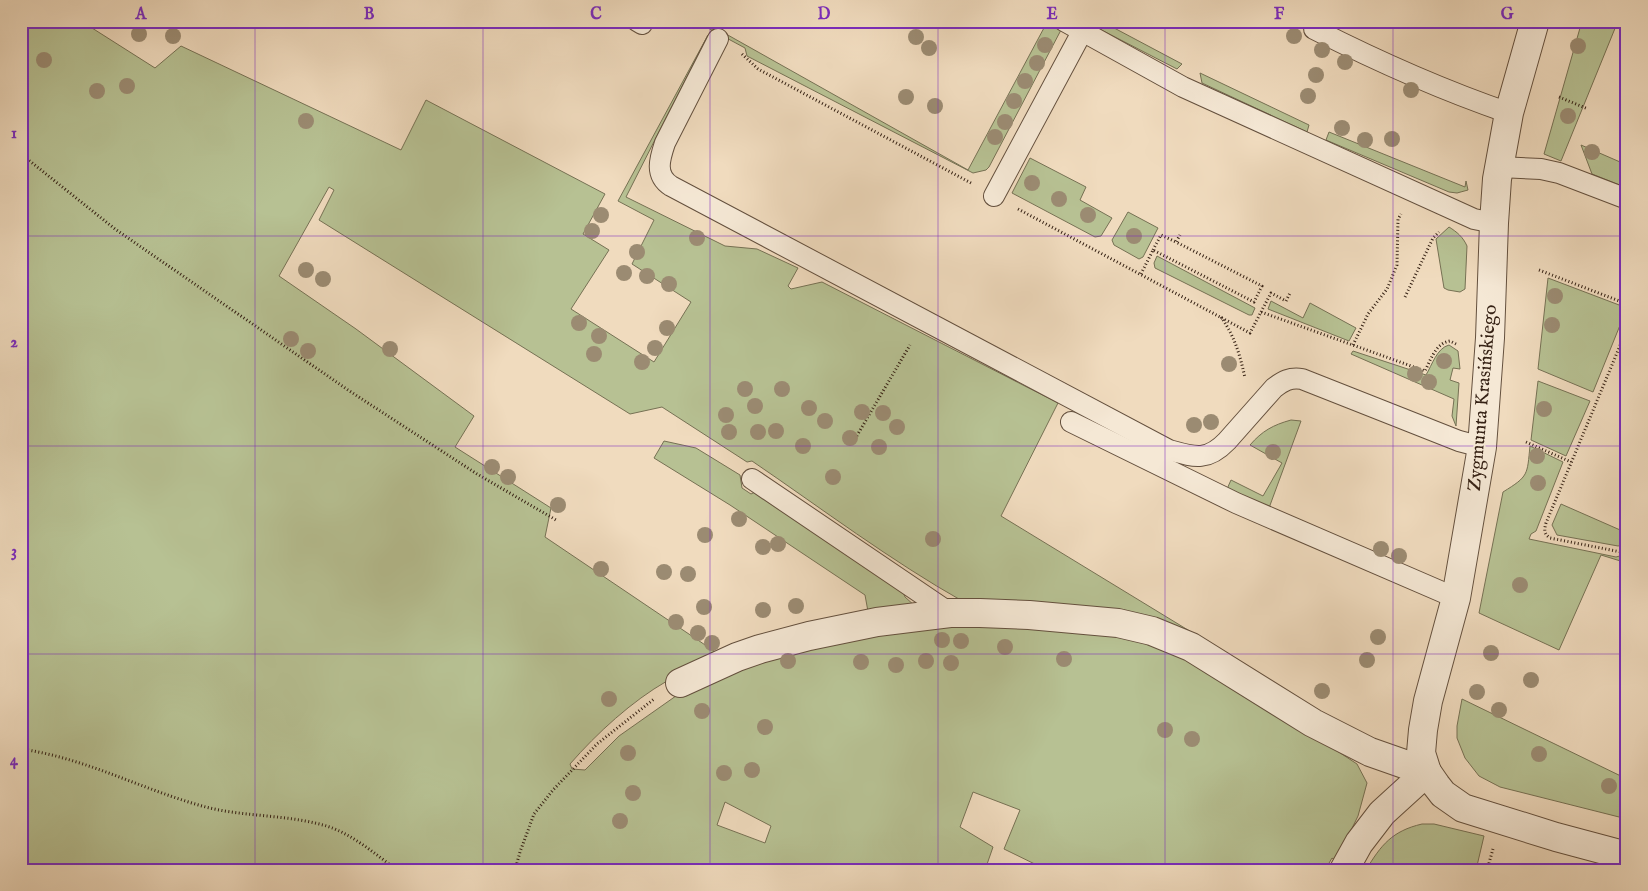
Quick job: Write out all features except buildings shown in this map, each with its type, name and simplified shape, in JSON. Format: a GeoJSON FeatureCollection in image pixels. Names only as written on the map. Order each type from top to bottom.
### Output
{"type":"FeatureCollection","features":[{"type":"Feature","properties":{"kind":"street","name":"Zygmunta Krasińskiego"},"geometry":{"type":"LineString","coordinates":[[1427,772],[1421,753],[1423,730],[1428,701],[1456,598],[1482,447],[1490,338],[1494,223],[1499,167],[1509,113],[1535,21]]}},
{"type":"Feature","properties":{"kind":"street"},"geometry":{"type":"LineString","coordinates":[[680,683],[738,657],[788,641],[877,622],[950,613],[1029,615],[1118,623],[1152,631],[1191,647],[1326,730],[1370,752],[1427,772],[1443,794],[1463,808],[1556,837],[1627,856]]}},
{"type":"Feature","properties":{"kind":"street"},"geometry":{"type":"LineString","coordinates":[[1344,870],[1359,843],[1382,813],[1427,772]]}},
{"type":"Feature","properties":{"kind":"lane"},"geometry":{"type":"LineString","coordinates":[[1064,21],[1183,87],[1474,219],[1494,223]]}},
{"type":"Feature","properties":{"kind":"lane"},"geometry":{"type":"LineString","coordinates":[[1314,29],[1427,82],[1509,113]]}},
{"type":"Feature","properties":{"kind":"lane"},"geometry":{"type":"LineString","coordinates":[[994,196],[1082,32]]}},
{"type":"Feature","properties":{"kind":"lane"},"geometry":{"type":"LineString","coordinates":[[718,39],[661,156],[659,168],[667,184],[1168,450],[1198,457],[1208,455],[1219,449],[1274,388],[1283,381],[1296,378],[1459,441],[1482,447]]}},
{"type":"Feature","properties":{"kind":"lane"},"geometry":{"type":"LineString","coordinates":[[1499,167],[1541,169],[1559,173],[1627,199]]}},
{"type":"Feature","properties":{"kind":"lane"},"geometry":{"type":"LineString","coordinates":[[1071,422],[1236,503],[1456,598]]}},
{"type":"Feature","properties":{"kind":"lane"},"geometry":{"type":"LineString","coordinates":[[752,479],[950,613]]}},
{"type":"Feature","properties":{"kind":"path"},"geometry":{"type":"LineString","coordinates":[[718,39],[736,48],[758,69],[1250,333],[1271,293],[1286,301],[1290,293]]}},
{"type":"Feature","properties":{"kind":"path"},"geometry":{"type":"LineString","coordinates":[[1559,97],[1588,109]]}},
{"type":"Feature","properties":{"kind":"path"},"geometry":{"type":"LineString","coordinates":[[21,154],[114,229],[348,390],[477,474],[556,520]]}},
{"type":"Feature","properties":{"kind":"path"},"geometry":{"type":"LineString","coordinates":[[1353,345],[1368,314],[1387,289],[1397,265],[1398,219]]}},
{"type":"Feature","properties":{"kind":"path"},"geometry":{"type":"LineString","coordinates":[[1141,274],[1153,250],[1161,235],[1262,286],[1254,302],[1153,250]]}},
{"type":"Feature","properties":{"kind":"path"},"geometry":{"type":"LineString","coordinates":[[1176,242],[1180,235]]}},
{"type":"Feature","properties":{"kind":"path"},"geometry":{"type":"LineString","coordinates":[[1405,297],[1433,238]]}},
{"type":"Feature","properties":{"kind":"path"},"geometry":{"type":"LineString","coordinates":[[1539,270],[1627,304]]}},
{"type":"Feature","properties":{"kind":"path"},"geometry":{"type":"LineString","coordinates":[[1261,312],[1425,371],[1438,347],[1444,342],[1450,340],[1462,349]]}},
{"type":"Feature","properties":{"kind":"path"},"geometry":{"type":"LineString","coordinates":[[1221,317],[1229,328],[1241,356],[1253,412]]}},
{"type":"Feature","properties":{"kind":"path"},"geometry":{"type":"LineString","coordinates":[[1627,329],[1544,530],[1550,538],[1621,552],[1627,550]]}},
{"type":"Feature","properties":{"kind":"path"},"geometry":{"type":"LineString","coordinates":[[855,439],[912,340]]}},
{"type":"Feature","properties":{"kind":"path"},"geometry":{"type":"LineString","coordinates":[[1526,442],[1571,462]]}},
{"type":"Feature","properties":{"kind":"path"},"geometry":{"type":"LineString","coordinates":[[515,870],[534,814],[553,790],[597,744],[654,699],[680,683]]}},
{"type":"Feature","properties":{"kind":"path"},"geometry":{"type":"LineString","coordinates":[[21,749],[81,762],[204,807],[324,825],[353,838],[397,870]]}},
{"type":"Feature","properties":{"kind":"path"},"geometry":{"type":"LineString","coordinates":[[1487,870],[1494,846]]}},
{"type":"Feature","properties":{"kind":"green space"},"geometry":{"type":"Polygon","coordinates":[[[21,21],[81,21],[155,68],[181,46],[401,150],[426,100],[605,194],[583,234],[609,250],[571,309],[654,362],[691,302],[632,264],[654,220],[618,201],[708,35],[626,197],[725,246],[757,249],[798,268],[788,286],[791,289],[822,282],[1058,403],[1001,516],[1206,641],[964,602],[883,552],[752,461],[747,462],[662,407],[630,414],[319,220],[334,190],[329,187],[279,276],[356,329],[474,416],[455,447],[551,508],[545,537],[720,655],[667,681],[628,708],[580,752],[570,764],[572,769],[585,770],[619,736],[683,691],[740,666],[931,622],[1138,636],[1225,677],[1357,764],[1367,783],[1358,816],[1336,861],[1332,858],[1325,870],[1047,870],[1004,849],[1020,810],[973,792],[960,827],[993,847],[985,870],[21,870],[21,21]],[[725,802],[717,825],[765,843],[771,826],[725,802]]]}},
{"type":"Feature","properties":{"kind":"green space"},"geometry":{"type":"Polygon","coordinates":[[[701,21],[711,21],[710,25],[968,170],[1045,26],[1048,23],[1061,30],[989,167],[986,170],[973,173],[747,56],[745,48],[708,28],[701,21]]]}},
{"type":"Feature","properties":{"kind":"green space"},"geometry":{"type":"Polygon","coordinates":[[[1084,21],[1101,21],[1182,64],[1177,69],[1084,21]]]}},
{"type":"Feature","properties":{"kind":"green space"},"geometry":{"type":"Polygon","coordinates":[[[1582,21],[1618,21],[1561,161],[1544,154],[1582,21]]]}},
{"type":"Feature","properties":{"kind":"green space"},"geometry":{"type":"Polygon","coordinates":[[[1200,73],[1309,125],[1307,132],[1202,83],[1200,73]]]}},
{"type":"Feature","properties":{"kind":"green space"},"geometry":{"type":"Polygon","coordinates":[[[1329,132],[1465,187],[1466,181],[1468,190],[1457,193],[1449,192],[1326,140],[1329,132]]]}},
{"type":"Feature","properties":{"kind":"green space"},"geometry":{"type":"Polygon","coordinates":[[[1581,145],[1627,165],[1627,188],[1592,174],[1581,145]]]}},
{"type":"Feature","properties":{"kind":"green space"},"geometry":{"type":"Polygon","coordinates":[[[1030,158],[1086,187],[1080,200],[1112,218],[1101,236],[1095,237],[1012,193],[1030,158]]]}},
{"type":"Feature","properties":{"kind":"green space"},"geometry":{"type":"Polygon","coordinates":[[[1128,212],[1158,228],[1143,257],[1139,259],[1114,245],[1112,240],[1128,212]]]}},
{"type":"Feature","properties":{"kind":"green space"},"geometry":{"type":"Polygon","coordinates":[[[1449,227],[1460,235],[1467,246],[1465,289],[1460,292],[1444,288],[1436,239],[1449,227]]]}},
{"type":"Feature","properties":{"kind":"green space"},"geometry":{"type":"Polygon","coordinates":[[[1157,256],[1255,308],[1252,315],[1155,268],[1154,263],[1157,256]]]}},
{"type":"Feature","properties":{"kind":"green space"},"geometry":{"type":"Polygon","coordinates":[[[1548,278],[1627,308],[1593,392],[1538,369],[1548,278]]]}},
{"type":"Feature","properties":{"kind":"green space"},"geometry":{"type":"Polygon","coordinates":[[[1271,301],[1303,318],[1310,303],[1356,328],[1349,341],[1268,309],[1271,301]]]}},
{"type":"Feature","properties":{"kind":"green space"},"geometry":{"type":"Polygon","coordinates":[[[1449,345],[1458,351],[1460,369],[1453,368],[1450,380],[1459,383],[1456,426],[1452,416],[1454,399],[1351,354],[1353,351],[1426,375],[1438,353],[1449,345]]]}},
{"type":"Feature","properties":{"kind":"green space"},"geometry":{"type":"Polygon","coordinates":[[[1538,381],[1590,401],[1566,456],[1531,440],[1538,381]]]}},
{"type":"Feature","properties":{"kind":"green space"},"geometry":{"type":"Polygon","coordinates":[[[1291,420],[1301,421],[1269,508],[1227,489],[1231,480],[1263,496],[1282,463],[1250,445],[1268,429],[1291,420]]]}},
{"type":"Feature","properties":{"kind":"green space"},"geometry":{"type":"Polygon","coordinates":[[[664,441],[696,448],[740,475],[742,488],[751,494],[755,492],[903,592],[905,597],[915,606],[869,617],[865,595],[730,505],[654,458],[664,441]]]}},
{"type":"Feature","properties":{"kind":"green space"},"geometry":{"type":"Polygon","coordinates":[[[1530,446],[1563,462],[1536,531],[1531,534],[1529,539],[1616,557],[1627,554],[1627,563],[1601,555],[1559,650],[1479,613],[1503,492],[1518,482],[1525,474],[1530,446]]]}},
{"type":"Feature","properties":{"kind":"green space"},"geometry":{"type":"Polygon","coordinates":[[[1561,504],[1627,533],[1627,544],[1618,546],[1557,535],[1552,525],[1561,504]]]}},
{"type":"Feature","properties":{"kind":"green space"},"geometry":{"type":"Polygon","coordinates":[[[1462,699],[1627,779],[1627,819],[1500,787],[1479,776],[1465,758],[1457,738],[1457,726],[1462,699]]]}},
{"type":"Feature","properties":{"kind":"green space"},"geometry":{"type":"Polygon","coordinates":[[[1422,824],[1434,824],[1484,836],[1476,870],[1366,870],[1388,840],[1403,831],[1422,824]]]}}]}
